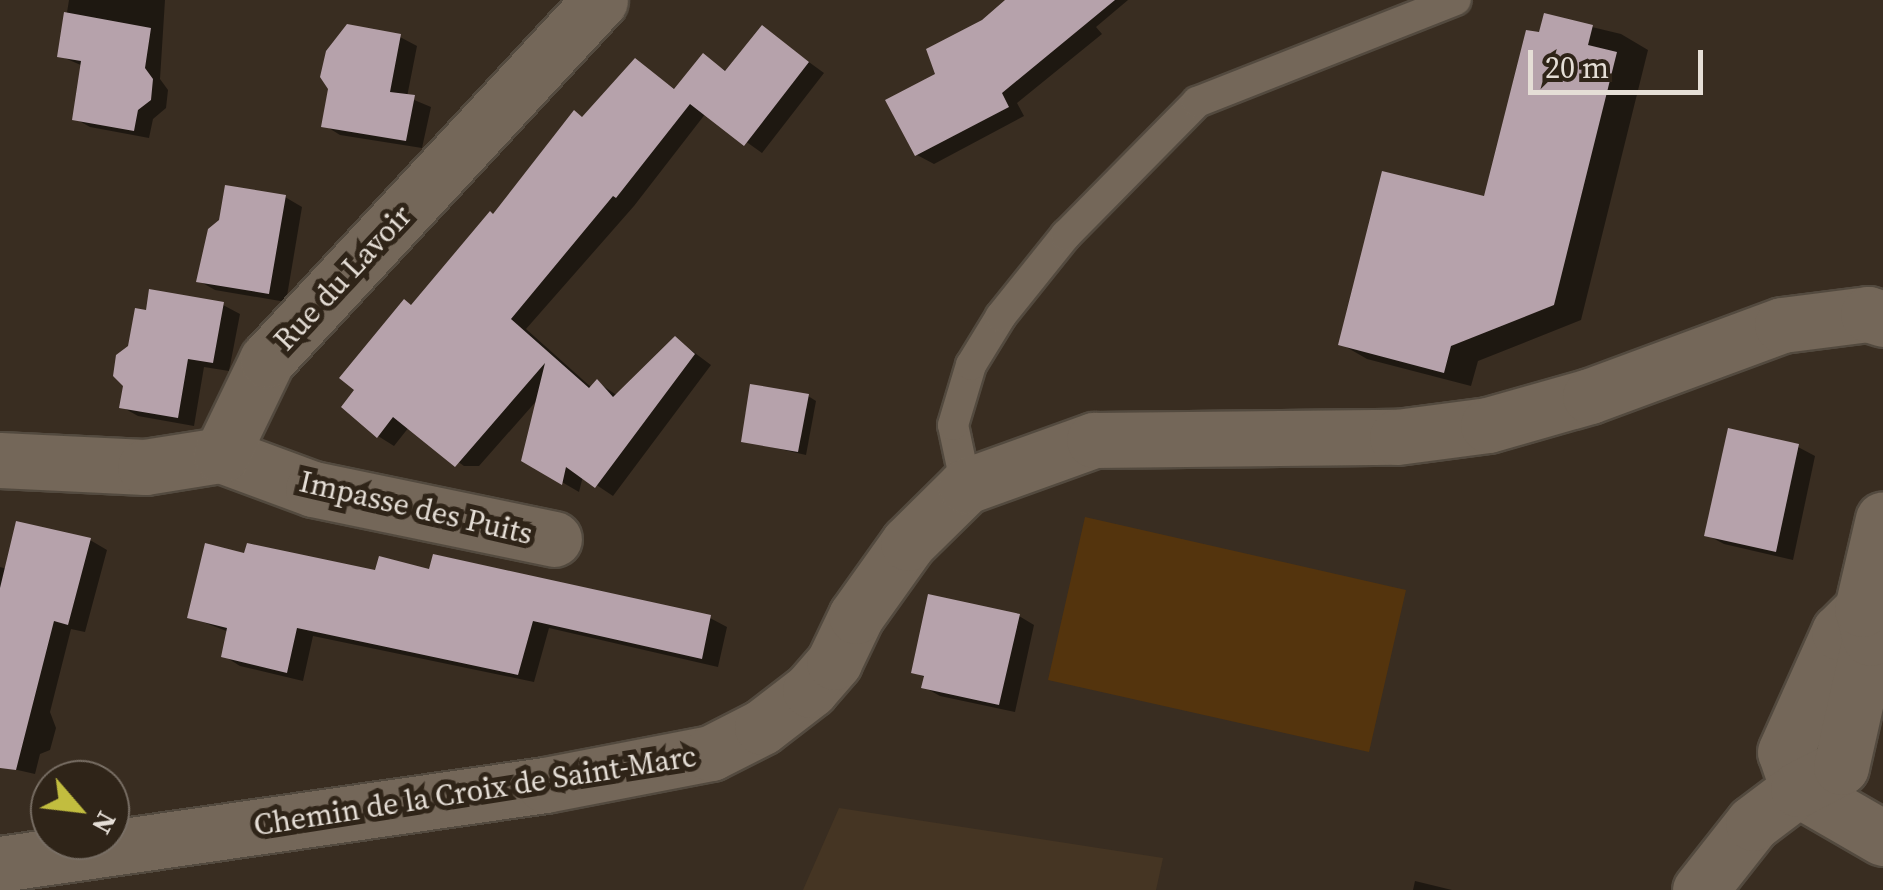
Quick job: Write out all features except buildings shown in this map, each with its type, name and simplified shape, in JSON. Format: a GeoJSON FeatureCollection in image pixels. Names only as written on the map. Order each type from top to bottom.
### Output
{"type":"FeatureCollection","features":[{"type":"Feature","properties":{"kind":"street","name":"Rue du Lavoir"},"geometry":{"type":"LineString","coordinates":[[221,455],[267,360],[600,0]]}},
{"type":"Feature","properties":{"kind":"street","name":"Chemin de la Croix de Saint-Marc"},"geometry":{"type":"LineString","coordinates":[[0,864],[545,784],[711,753],[762,728],[810,690],[834,662],[856,616],[908,543],[966,486],[1094,440],[1397,437],[1488,426],[1590,396],[1782,325],[1868,314],[1883,319]]}},
{"type":"Feature","properties":{"kind":"street"},"geometry":{"type":"LineString","coordinates":[[0,460],[145,467],[221,455]]}},
{"type":"Feature","properties":{"kind":"street","name":"Impasse des Puits"},"geometry":{"type":"LineString","coordinates":[[221,455],[314,489],[554,539]]}},
{"type":"Feature","properties":{"kind":"street"},"geometry":{"type":"LineString","coordinates":[[1700,890],[1753,822],[1798,790],[1841,767],[1870,638],[1862,609],[1883,519]]}},
{"type":"Feature","properties":{"kind":"street"},"geometry":{"type":"LineString","coordinates":[[1798,790],[1883,838]]}},
{"type":"Feature","properties":{"kind":"lane"},"geometry":{"type":"LineString","coordinates":[[966,486],[954,425],[971,365],[1002,316],[1066,235],[1197,102],[1456,0]]}},
{"type":"Feature","properties":{"kind":"shaded area"},"geometry":{"type":"Polygon","coordinates":[[[1085,517],[1406,590],[1369,752],[1048,680],[1085,517]]]}},
{"type":"Feature","properties":{"kind":"shaded area"},"geometry":{"type":"Polygon","coordinates":[[[839,808],[1163,858],[1156,890],[803,890],[839,808]]]}}]}
